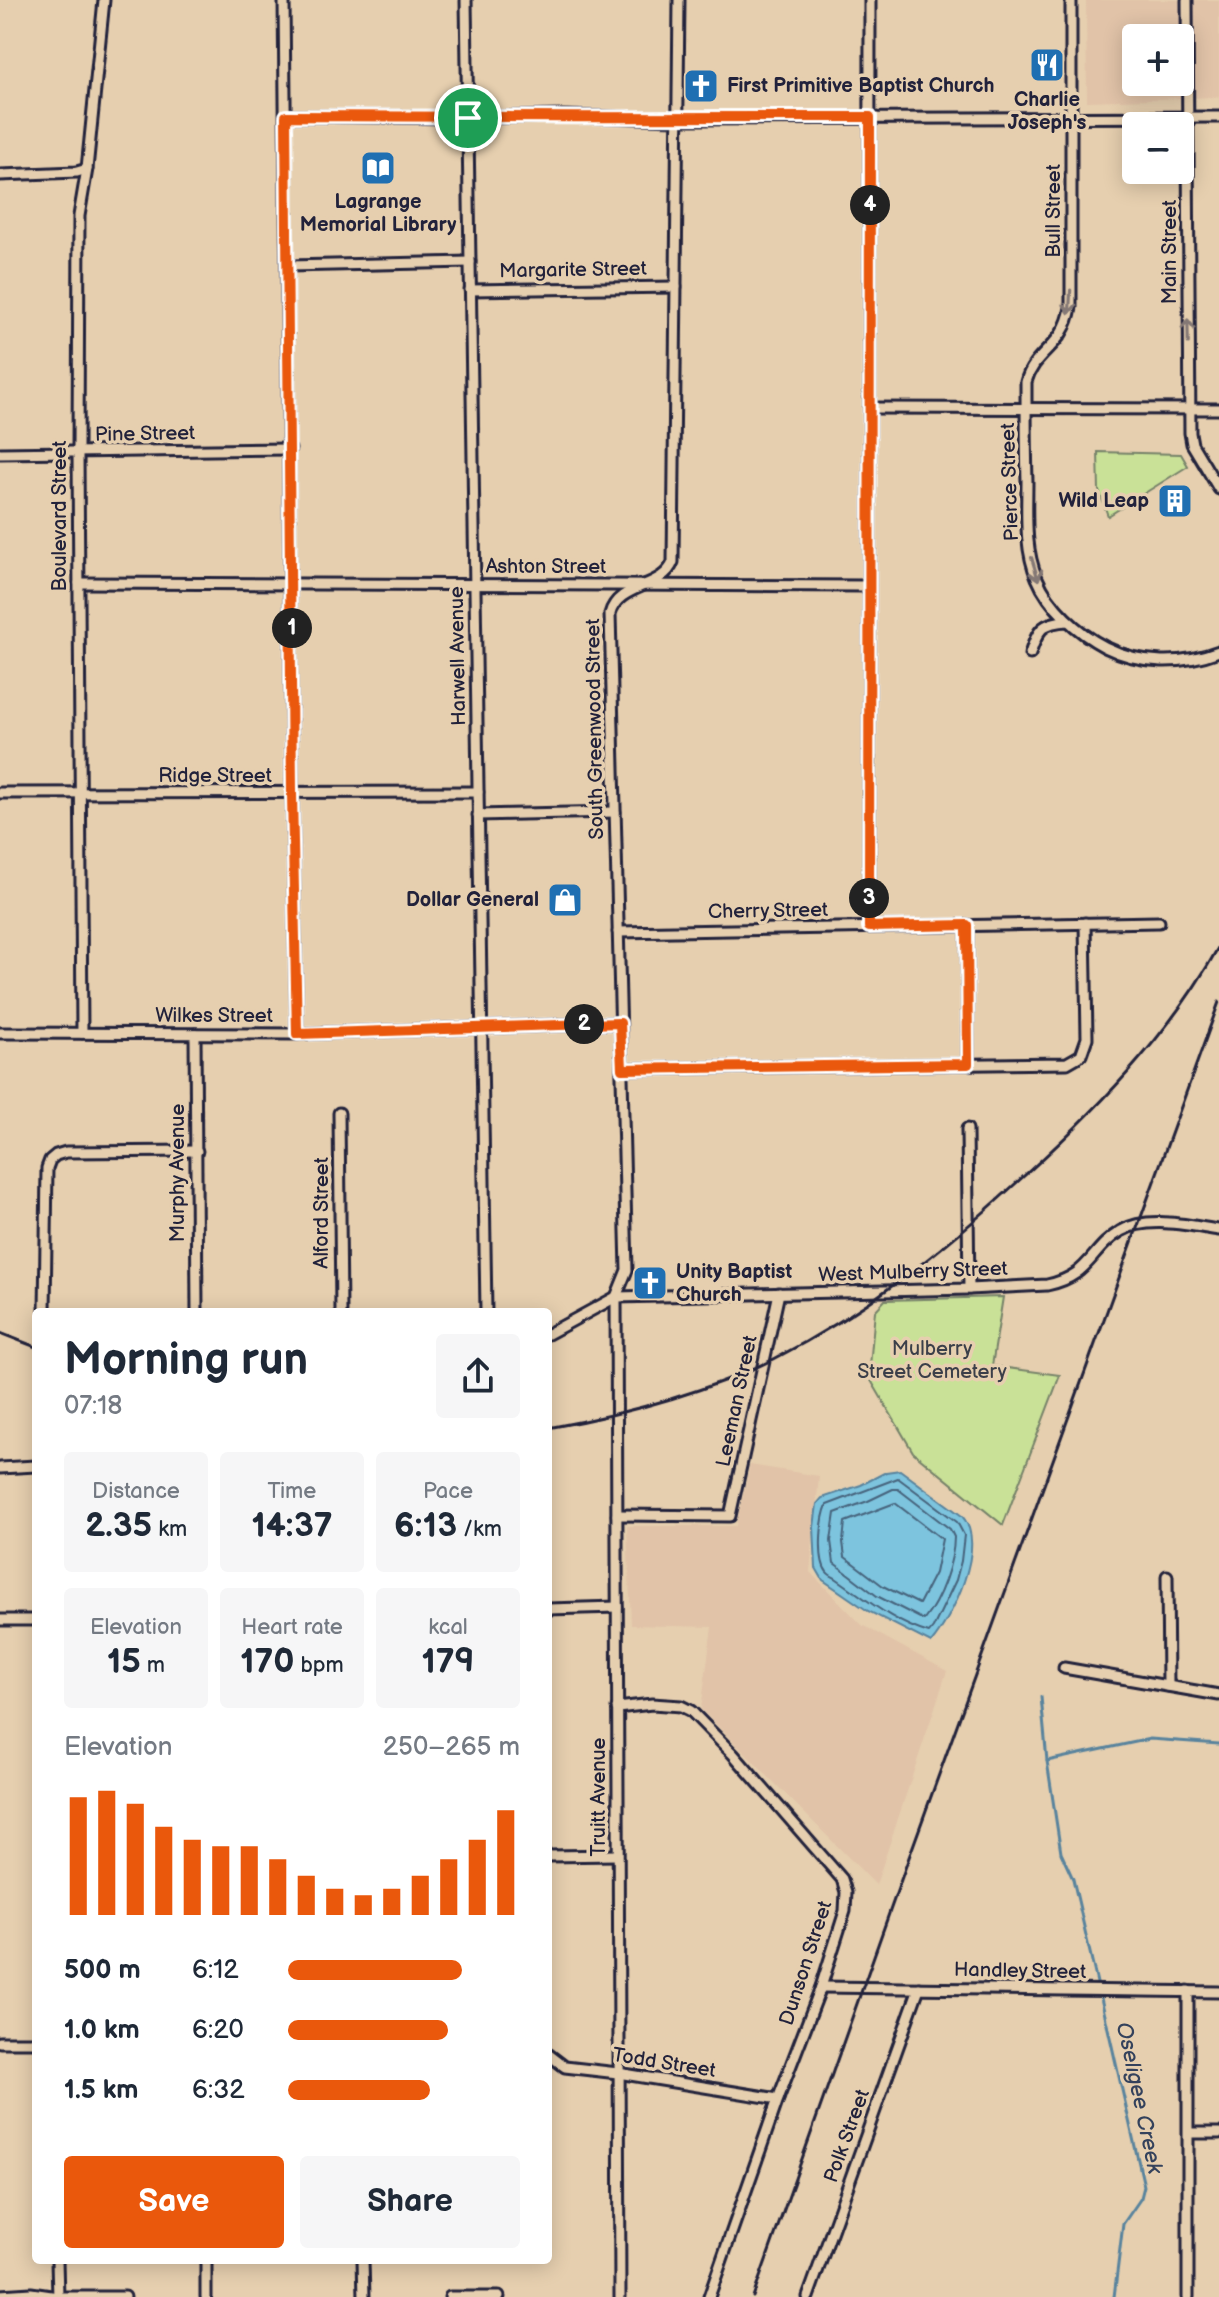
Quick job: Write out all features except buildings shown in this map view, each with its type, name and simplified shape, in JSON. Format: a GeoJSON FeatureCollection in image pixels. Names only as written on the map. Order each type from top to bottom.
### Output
{"type":"FeatureCollection","features":[{"type":"Feature","properties":{"kind":"street","name":"Boulevard Street"},"geometry":{"type":"LineString","coordinates":[[82,1033],[79,216],[87,169],[104,0]]}},
{"type":"Feature","properties":{"kind":"street"},"geometry":{"type":"LineString","coordinates":[[284,0],[297,1034]]}},
{"type":"Feature","properties":{"kind":"street","name":"Harwell Avenue"},"geometry":{"type":"LineString","coordinates":[[466,0],[486,1308]]}},
{"type":"Feature","properties":{"kind":"street","name":"South Greenwood Street"},"geometry":{"type":"LineString","coordinates":[[616,1297],[627,1270],[610,614],[619,599],[666,572],[673,562],[679,0]]}},
{"type":"Feature","properties":{"kind":"street"},"geometry":{"type":"LineString","coordinates":[[869,927],[870,0]]}},
{"type":"Feature","properties":{"kind":"street","name":"Bull Street"},"geometry":{"type":"LineString","coordinates":[[1026,408],[1029,372],[1056,342],[1069,318],[1071,0]]}},
{"type":"Feature","properties":{"kind":"street","name":"Main Street"},"geometry":{"type":"LineString","coordinates":[[1187,0],[1187,112]]}},
{"type":"Feature","properties":{"kind":"street"},"geometry":{"type":"LineString","coordinates":[[286,116],[678,119],[1122,117]]}},
{"type":"Feature","properties":{"kind":"street"},"geometry":{"type":"LineString","coordinates":[[1194,117],[1219,117]]}},
{"type":"Feature","properties":{"kind":"street"},"geometry":{"type":"LineString","coordinates":[[0,175],[87,169]]}},
{"type":"Feature","properties":{"kind":"street","name":"Main Street"},"geometry":{"type":"LineString","coordinates":[[1187,184],[1192,444],[1219,489]]}},
{"type":"Feature","properties":{"kind":"street","name":"Margarite Street"},"geometry":{"type":"LineString","coordinates":[[288,266],[470,262]]}},
{"type":"Feature","properties":{"kind":"street","name":"Margarite Street"},"geometry":{"type":"LineString","coordinates":[[470,290],[676,287]]}},
{"type":"Feature","properties":{"kind":"street"},"geometry":{"type":"LineString","coordinates":[[870,408],[1219,409]]}},
{"type":"Feature","properties":{"kind":"street","name":"Pierce Street"},"geometry":{"type":"LineString","coordinates":[[1026,408],[1027,527],[1033,565],[1043,589],[1068,621],[1098,643],[1129,657],[1171,662],[1219,651]]}},
{"type":"Feature","properties":{"kind":"street","name":"Pine Street"},"geometry":{"type":"LineString","coordinates":[[0,453],[290,449]]}},
{"type":"Feature","properties":{"kind":"street","name":"Ashton Street"},"geometry":{"type":"LineString","coordinates":[[79,583],[869,586]]}},
{"type":"Feature","properties":{"kind":"street"},"geometry":{"type":"LineString","coordinates":[[1030,654],[1036,636],[1043,627],[1051,622],[1068,621]]}},
{"type":"Feature","properties":{"kind":"street","name":"Ridge Street"},"geometry":{"type":"LineString","coordinates":[[0,793],[478,792]]}},
{"type":"Feature","properties":{"kind":"street"},"geometry":{"type":"LineString","coordinates":[[478,815],[615,812]]}},
{"type":"Feature","properties":{"kind":"street","name":"Cherry Street"},"geometry":{"type":"LineString","coordinates":[[618,932],[1159,922]]}},
{"type":"Feature","properties":{"kind":"street"},"geometry":{"type":"LineString","coordinates":[[622,1069],[1067,1063],[1081,1055],[1087,1038],[1085,923]]}},
{"type":"Feature","properties":{"kind":"street"},"geometry":{"type":"LineString","coordinates":[[967,925],[968,1064]]}},
{"type":"Feature","properties":{"kind":"street","name":"Wilkes Street"},"geometry":{"type":"LineString","coordinates":[[0,1033],[297,1034],[620,1023]]}},
{"type":"Feature","properties":{"kind":"street","name":"Murphy Avenue"},"geometry":{"type":"LineString","coordinates":[[195,1034],[197,1308]]}},
{"type":"Feature","properties":{"kind":"street","name":"Alford Street"},"geometry":{"type":"LineString","coordinates":[[339,1113],[341,1308]]}},
{"type":"Feature","properties":{"kind":"street"},"geometry":{"type":"LineString","coordinates":[[967,1129],[969,1289]]}},
{"type":"Feature","properties":{"kind":"street"},"geometry":{"type":"LineString","coordinates":[[45,1308],[47,1168],[50,1160],[56,1155],[78,1151],[197,1151]]}},
{"type":"Feature","properties":{"kind":"street","name":"West Mulberry Street"},"geometry":{"type":"LineString","coordinates":[[552,1332],[616,1297],[969,1289],[1060,1282],[1082,1270],[1121,1231],[1137,1225],[1218,1228]]}},
{"type":"Feature","properties":{"kind":"street","name":"Leeman Street"},"geometry":{"type":"LineString","coordinates":[[617,1515],[730,1516],[779,1293]]}},
{"type":"Feature","properties":{"kind":"street","name":"Truitt Avenue"},"geometry":{"type":"LineString","coordinates":[[616,1297],[620,2297]]}},
{"type":"Feature","properties":{"kind":"street"},"geometry":{"type":"LineString","coordinates":[[0,1468],[32,1466]]}},
{"type":"Feature","properties":{"kind":"street"},"geometry":{"type":"LineString","coordinates":[[1167,1576],[1168,1686]]}},
{"type":"Feature","properties":{"kind":"street"},"geometry":{"type":"LineString","coordinates":[[552,1609],[617,1607]]}},
{"type":"Feature","properties":{"kind":"street"},"geometry":{"type":"LineString","coordinates":[[0,1620],[32,1620]]}},
{"type":"Feature","properties":{"kind":"street"},"geometry":{"type":"LineString","coordinates":[[1064,1668],[1219,1695]]}},
{"type":"Feature","properties":{"kind":"street","name":"Dunson Street"},"geometry":{"type":"LineString","coordinates":[[617,1708],[652,1704],[681,1706],[691,1711],[733,1754],[842,1879],[846,1892],[845,1911],[821,1987],[709,2297]]}},
{"type":"Feature","properties":{"kind":"street"},"geometry":{"type":"LineString","coordinates":[[552,1856],[617,1855]]}},
{"type":"Feature","properties":{"kind":"street","name":"Handley Street"},"geometry":{"type":"LineString","coordinates":[[821,1987],[1219,1992]]}},
{"type":"Feature","properties":{"kind":"street","name":"Polk Street"},"geometry":{"type":"LineString","coordinates":[[808,2297],[919,1988]]}},
{"type":"Feature","properties":{"kind":"street"},"geometry":{"type":"LineString","coordinates":[[1188,1991],[1188,2297]]}},
{"type":"Feature","properties":{"kind":"street"},"geometry":{"type":"LineString","coordinates":[[0,2042],[32,2042]]}},
{"type":"Feature","properties":{"kind":"street","name":"Todd Street"},"geometry":{"type":"LineString","coordinates":[[552,2057],[565,2067],[778,2099]]}},
{"type":"Feature","properties":{"kind":"street"},"geometry":{"type":"LineString","coordinates":[[1190,2133],[1219,2133]]}},
{"type":"Feature","properties":{"kind":"street"},"geometry":{"type":"LineString","coordinates":[[57,2264],[58,2297]]}},
{"type":"Feature","properties":{"kind":"street"},"geometry":{"type":"LineString","coordinates":[[206,2264],[206,2297]]}},
{"type":"Feature","properties":{"kind":"street"},"geometry":{"type":"LineString","coordinates":[[363,2264],[364,2297]]}},
{"type":"Feature","properties":{"kind":"street"},"geometry":{"type":"LineString","coordinates":[[0,2295],[31,2293],[58,2297],[125,2297]]}},
{"type":"Feature","properties":{"kind":"street"},"geometry":{"type":"LineString","coordinates":[[450,2297],[499,2297]]}},
{"type":"Feature","properties":{"kind":"shaded area"},"geometry":{"type":"Polygon","coordinates":[[[1086,0],[1219,0],[1219,97],[1087,101],[1086,0]]]}},
{"type":"Feature","properties":{"kind":"shaded area"},"geometry":{"type":"Polygon","coordinates":[[[750,1465],[819,1476],[810,1572],[862,1625],[947,1671],[876,1885],[701,1709],[712,1627],[631,1625],[627,1526],[736,1526],[750,1465]]]}},
{"type":"Feature","properties":{"kind":"green space"},"geometry":{"type":"Polygon","coordinates":[[[1098,452],[1181,454],[1188,466],[1108,516],[1099,491],[1098,452]]]}},
{"type":"Feature","properties":{"kind":"green space","name":"Mulberry Street Cemetery"},"geometry":{"type":"Polygon","coordinates":[[[1003,1297],[992,1366],[1060,1375],[1003,1525],[913,1452],[869,1377],[875,1311],[885,1300],[1003,1297]]]}},
{"type":"Feature","properties":{"kind":"water"},"geometry":{"type":"Polygon","coordinates":[[[900,1470],[962,1516],[969,1529],[971,1545],[964,1581],[948,1617],[931,1643],[868,1611],[823,1580],[816,1568],[814,1527],[817,1504],[822,1498],[861,1485],[886,1472],[900,1470]]]}},
{"type":"Feature","properties":{"kind":"waterway","name":"Oseligee Creek"},"geometry":{"type":"LineString","coordinates":[[1041,1697],[1061,1853],[1073,1879],[1097,1983]]}},
{"type":"Feature","properties":{"kind":"waterway"},"geometry":{"type":"LineString","coordinates":[[1047,1761],[1150,1739],[1219,1744]]}},
{"type":"Feature","properties":{"kind":"waterway","name":"Oseligee Creek"},"geometry":{"type":"LineString","coordinates":[[1101,1998],[1144,2186],[1141,2198],[1123,2224],[1114,2297]]}},
{"type":"Feature","properties":{"kind":"railway"},"geometry":{"type":"LineString","coordinates":[[552,1427],[606,1416],[720,1383],[774,1359],[870,1302],[986,1210],[1100,1103],[1152,1044],[1199,980],[1219,946]]}},
{"type":"Feature","properties":{"kind":"railway"},"geometry":{"type":"LineString","coordinates":[[753,2297],[1219,1002]]}},
{"type":"Feature","properties":{"kind":"railway"},"geometry":{"type":"LineString","coordinates":[[0,1333],[32,1345]]}},
{"type":"Feature","properties":{"kind":"place","name":"Charlie Joseph's"},"geometry":{"type":"Point","coordinates":[1047,65]}},
{"type":"Feature","properties":{"kind":"place","name":"First Primitive Baptist Church"},"geometry":{"type":"Point","coordinates":[701,86]}},
{"type":"Feature","properties":{"kind":"place","name":"Lagrange Memorial Library"},"geometry":{"type":"Point","coordinates":[378,168]}},
{"type":"Feature","properties":{"kind":"place","name":"Wild Leap"},"geometry":{"type":"Point","coordinates":[1175,501]}},
{"type":"Feature","properties":{"kind":"place","name":"Dollar General"},"geometry":{"type":"Point","coordinates":[565,900]}},
{"type":"Feature","properties":{"kind":"place","name":"Unity Baptist Church"},"geometry":{"type":"Point","coordinates":[650,1283]}},
{"type":"Feature","properties":{"kind":"route"},"geometry":{"type":"LineString","coordinates":[[286,116],[468,118],[870,117],[869,927],[967,925],[968,1064],[622,1069],[620,1023],[297,1034],[286,116]]}}]}
